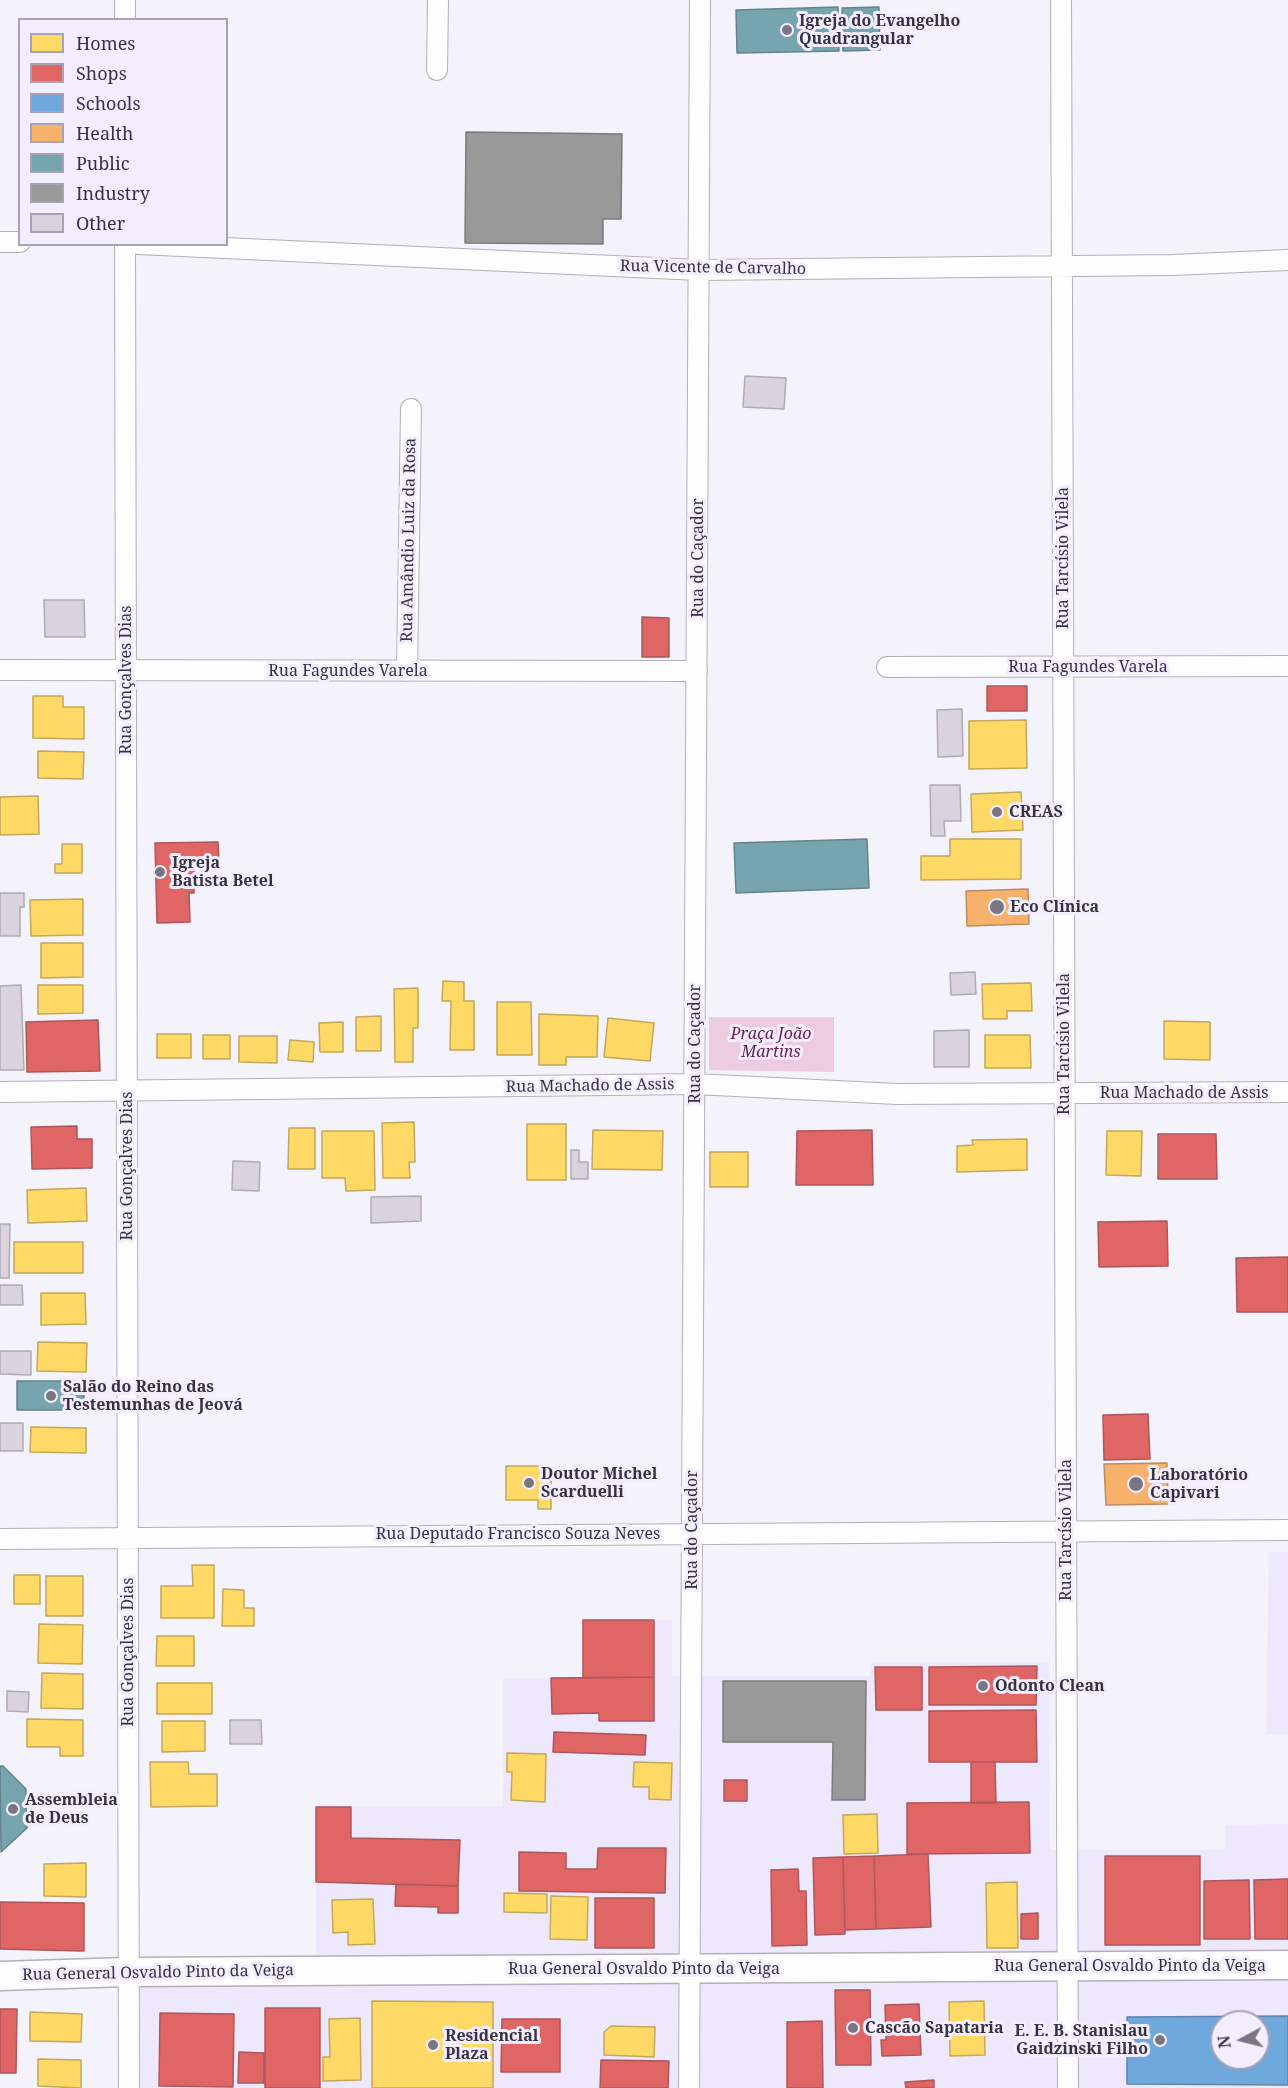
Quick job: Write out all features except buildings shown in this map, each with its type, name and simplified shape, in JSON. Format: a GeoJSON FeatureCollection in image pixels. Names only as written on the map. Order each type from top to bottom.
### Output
{"type":"FeatureCollection","features":[{"type":"Feature","properties":{"kind":"street"},"geometry":{"type":"LineString","coordinates":[[125,0],[125,18]]}},
{"type":"Feature","properties":{"kind":"street"},"geometry":{"type":"LineString","coordinates":[[437,70],[438,0]]}},
{"type":"Feature","properties":{"kind":"street","name":"Rua do Caçador"},"geometry":{"type":"LineString","coordinates":[[689,2088],[700,0]]}},
{"type":"Feature","properties":{"kind":"street","name":"Rua Tarcísio Vilela"},"geometry":{"type":"LineString","coordinates":[[1061,0],[1068,2088]]}},
{"type":"Feature","properties":{"kind":"street"},"geometry":{"type":"LineString","coordinates":[[0,242],[18,242]]}},
{"type":"Feature","properties":{"kind":"street","name":"Rua Gonçalves Dias"},"geometry":{"type":"LineString","coordinates":[[126,246],[129,2088]]}},
{"type":"Feature","properties":{"kind":"street","name":"Rua Vicente de Carvalho"},"geometry":{"type":"LineString","coordinates":[[181,246],[699,270],[1062,267],[1288,260]]}},
{"type":"Feature","properties":{"kind":"street","name":"Rua Amândio Luiz da Rosa"},"geometry":{"type":"LineString","coordinates":[[407,671],[411,409]]}},
{"type":"Feature","properties":{"kind":"street","name":"Rua Fagundes Varela"},"geometry":{"type":"LineString","coordinates":[[887,667],[1288,666]]}},
{"type":"Feature","properties":{"kind":"street","name":"Rua Fagundes Varela"},"geometry":{"type":"LineString","coordinates":[[0,670],[697,671]]}},
{"type":"Feature","properties":{"kind":"street","name":"Rua Machado de Assis"},"geometry":{"type":"LineString","coordinates":[[0,1092],[695,1084],[897,1094],[1288,1092]]}},
{"type":"Feature","properties":{"kind":"street","name":"Rua Deputado Francisco Souza Neves"},"geometry":{"type":"LineString","coordinates":[[0,1539],[1288,1530]]}},
{"type":"Feature","properties":{"kind":"street","name":"Rua General Osvaldo Pinto da Veiga"},"geometry":{"type":"LineString","coordinates":[[0,1976],[128,1972],[1288,1965]]}},
{"type":"Feature","properties":{"kind":"shaded area"},"geometry":{"type":"Polygon","coordinates":[[[1269,1552],[1288,1552],[1288,1734],[1266,1734],[1269,1552]]]}},
{"type":"Feature","properties":{"kind":"shaded area"},"geometry":{"type":"Polygon","coordinates":[[[583,1620],[672,1620],[672,1676],[870,1676],[871,1662],[1049,1662],[1050,1850],[1225,1850],[1225,1825],[1288,1824],[1288,2088],[137,2088],[137,1961],[316,1961],[316,1807],[503,1806],[503,1678],[583,1678],[583,1620]]]}},
{"type":"Feature","properties":{"kind":"green space","name":"Praça João Martins"},"geometry":{"type":"Polygon","coordinates":[[[709,1017],[834,1017],[834,1072],[709,1070],[709,1017]]]}},
{"type":"Feature","properties":{"kind":"place","name":"Igreja do Evangelho Quadrangular"},"geometry":{"type":"Point","coordinates":[787,30]}},
{"type":"Feature","properties":{"kind":"place","name":"CREAS"},"geometry":{"type":"Point","coordinates":[997,812]}},
{"type":"Feature","properties":{"kind":"place","name":"Igreja Batista Betel"},"geometry":{"type":"Point","coordinates":[160,872]}},
{"type":"Feature","properties":{"kind":"place","name":"Eco Clínica"},"geometry":{"type":"Point","coordinates":[997,907]}},
{"type":"Feature","properties":{"kind":"place","name":"Salão do Reino das Testemunhas de Jeová"},"geometry":{"type":"Point","coordinates":[51,1396]}},
{"type":"Feature","properties":{"kind":"place","name":"Doutor Michel Scarduelli"},"geometry":{"type":"Point","coordinates":[529,1483]}},
{"type":"Feature","properties":{"kind":"place","name":"Laboratório Capivari"},"geometry":{"type":"Point","coordinates":[1136,1484]}},
{"type":"Feature","properties":{"kind":"place","name":"Odonto Clean"},"geometry":{"type":"Point","coordinates":[983,1686]}},
{"type":"Feature","properties":{"kind":"place","name":"Assembleia de Deus"},"geometry":{"type":"Point","coordinates":[13,1809]}},
{"type":"Feature","properties":{"kind":"place","name":"Cascão Sapataria"},"geometry":{"type":"Point","coordinates":[853,2028]}},
{"type":"Feature","properties":{"kind":"place","name":"E. E. B. Stanislau Gaidzinski Filho"},"geometry":{"type":"Point","coordinates":[1160,2040]}},
{"type":"Feature","properties":{"kind":"place","name":"Residencial Plaza"},"geometry":{"type":"Point","coordinates":[433,2045]}}]}
